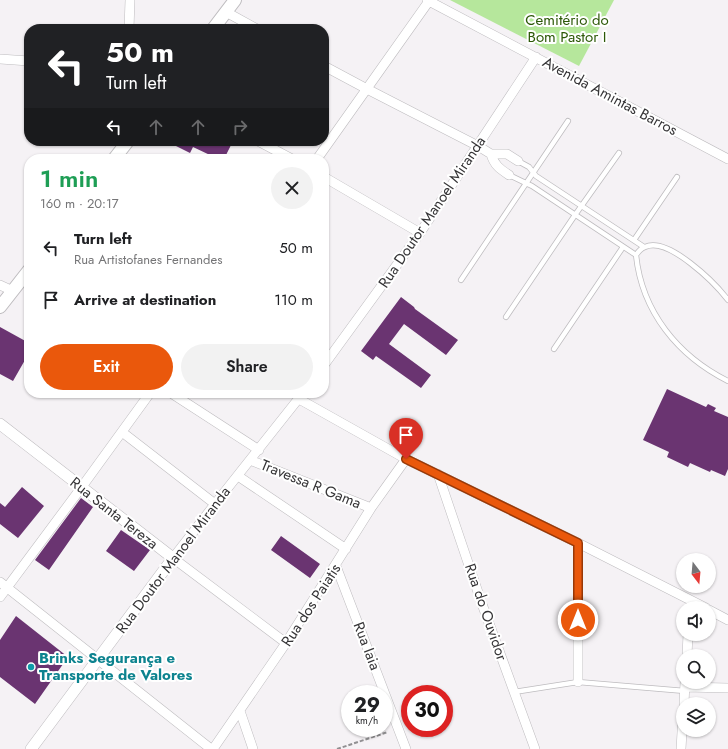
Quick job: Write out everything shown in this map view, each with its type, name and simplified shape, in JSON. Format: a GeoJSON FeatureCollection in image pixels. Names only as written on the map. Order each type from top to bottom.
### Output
{"type":"FeatureCollection","features":[{"type":"Feature","properties":{"kind":"main road"},"geometry":{"type":"LineString","coordinates":[[218,24],[235,0]]}},
{"type":"Feature","properties":{"kind":"main road"},"geometry":{"type":"LineString","coordinates":[[118,154],[124,146]]}},
{"type":"Feature","properties":{"kind":"main road"},"geometry":{"type":"LineString","coordinates":[[0,307],[24,277]]}},
{"type":"Feature","properties":{"kind":"street"},"geometry":{"type":"LineString","coordinates":[[128,24],[130,0]]}},
{"type":"Feature","properties":{"kind":"street"},"geometry":{"type":"LineString","coordinates":[[329,142],[428,1]]}},
{"type":"Feature","properties":{"kind":"street","name":"Avenida Amintas Barros"},"geometry":{"type":"LineString","coordinates":[[428,1],[728,159]]}},
{"type":"Feature","properties":{"kind":"street"},"geometry":{"type":"LineString","coordinates":[[226,12],[248,24]]}},
{"type":"Feature","properties":{"kind":"street","name":"Rua Doutor Manoel Miranda"},"geometry":{"type":"LineString","coordinates":[[329,358],[420,233],[536,57]]}},
{"type":"Feature","properties":{"kind":"street"},"geometry":{"type":"LineString","coordinates":[[0,59],[24,61]]}},
{"type":"Feature","properties":{"kind":"street"},"geometry":{"type":"LineString","coordinates":[[329,69],[491,154],[507,154],[518,161]]}},
{"type":"Feature","properties":{"kind":"street"},"geometry":{"type":"LineString","coordinates":[[267,146],[283,154]]}},
{"type":"Feature","properties":{"kind":"street"},"geometry":{"type":"LineString","coordinates":[[491,154],[498,168],[509,175]]}},
{"type":"Feature","properties":{"kind":"street"},"geometry":{"type":"LineString","coordinates":[[329,180],[420,233]]}},
{"type":"Feature","properties":{"kind":"street"},"geometry":{"type":"LineString","coordinates":[[0,285],[13,291]]}},
{"type":"Feature","properties":{"kind":"street"},"geometry":{"type":"LineString","coordinates":[[0,597],[4,584],[81,488],[146,398]]}},
{"type":"Feature","properties":{"kind":"street"},"geometry":{"type":"LineString","coordinates":[[179,398],[259,450]]}},
{"type":"Feature","properties":{"kind":"street","name":"Rua Doutor Manoel Miranda"},"geometry":{"type":"LineString","coordinates":[[31,749],[173,558],[299,398]]}},
{"type":"Feature","properties":{"kind":"street"},"geometry":{"type":"LineString","coordinates":[[304,398],[406,459],[578,543],[684,601]]}},
{"type":"Feature","properties":{"kind":"street","name":"Rua Santa Tereza"},"geometry":{"type":"LineString","coordinates":[[0,424],[81,488],[286,643]]}},
{"type":"Feature","properties":{"kind":"street"},"geometry":{"type":"LineString","coordinates":[[122,432],[215,504]]}},
{"type":"Feature","properties":{"kind":"street","name":"Rua dos Paiatis"},"geometry":{"type":"LineString","coordinates":[[212,749],[240,711],[286,643],[336,566],[371,508],[406,459]]}},
{"type":"Feature","properties":{"kind":"street","name":"Travessa R Gama"},"geometry":{"type":"LineString","coordinates":[[250,460],[371,508]]}},
{"type":"Feature","properties":{"kind":"street","name":"Rua do Ouvidor"},"geometry":{"type":"LineString","coordinates":[[438,474],[482,604],[535,749]]}},
{"type":"Feature","properties":{"kind":"street"},"geometry":{"type":"LineString","coordinates":[[238,476],[346,549]]}},
{"type":"Feature","properties":{"kind":"street"},"geometry":{"type":"LineString","coordinates":[[578,543],[578,682]]}},
{"type":"Feature","properties":{"kind":"street","name":"Rua Iaia"},"geometry":{"type":"LineString","coordinates":[[336,566],[406,749]]}},
{"type":"Feature","properties":{"kind":"street"},"geometry":{"type":"LineString","coordinates":[[4,584],[212,749]]}},
{"type":"Feature","properties":{"kind":"street"},"geometry":{"type":"LineString","coordinates":[[716,614],[728,620]]}},
{"type":"Feature","properties":{"kind":"street"},"geometry":{"type":"LineString","coordinates":[[716,687],[728,688]]}},
{"type":"Feature","properties":{"kind":"street"},"geometry":{"type":"LineString","coordinates":[[240,711],[253,749]]}},
{"type":"Feature","properties":{"kind":"street"},"geometry":{"type":"LineString","coordinates":[[681,749],[682,737]]}},
{"type":"Feature","properties":{"kind":"lane"},"geometry":{"type":"LineString","coordinates":[[461,280],[568,121]]}},
{"type":"Feature","properties":{"kind":"lane"},"geometry":{"type":"LineString","coordinates":[[506,318],[619,153]]}},
{"type":"Feature","properties":{"kind":"lane"},"geometry":{"type":"LineString","coordinates":[[518,161],[529,167],[536,176],[644,247]]}},
{"type":"Feature","properties":{"kind":"lane"},"geometry":{"type":"LineString","coordinates":[[509,175],[527,183],[636,255],[640,283],[646,298],[665,330],[678,345],[696,360],[728,381]]}},
{"type":"Feature","properties":{"kind":"lane"},"geometry":{"type":"LineString","coordinates":[[634,240],[677,177]]}},
{"type":"Feature","properties":{"kind":"lane"},"geometry":{"type":"LineString","coordinates":[[636,255],[644,247],[657,245],[673,252],[705,276],[728,300]]}},
{"type":"Feature","properties":{"kind":"lane"},"geometry":{"type":"LineString","coordinates":[[554,349],[624,247]]}},
{"type":"Feature","properties":{"kind":"lane"},"geometry":{"type":"LineString","coordinates":[[514,692],[578,682],[676,686]]}},
{"type":"Feature","properties":{"kind":"path"},"geometry":{"type":"LineString","coordinates":[[337,749],[399,729]]}},
{"type":"Feature","properties":{"kind":"green space","name":"Cemitério do Bom Pastor I"},"geometry":{"type":"Polygon","coordinates":[[[450,0],[614,0],[579,66],[450,0]]]}},
{"type":"Feature","properties":{"kind":"building"},"geometry":{"type":"Polygon","coordinates":[[[176,146],[230,146],[226,154],[208,154],[193,147],[190,153],[176,146]]]}},
{"type":"Feature","properties":{"kind":"building"},"geometry":{"type":"Polygon","coordinates":[[[401,297],[458,340],[446,355],[404,324],[389,344],[431,375],[421,388],[376,356],[373,360],[361,351],[401,297]]]}},
{"type":"Feature","properties":{"kind":"building"},"geometry":{"type":"Polygon","coordinates":[[[0,327],[24,340],[24,362],[13,381],[0,374],[0,327]]]}},
{"type":"Feature","properties":{"kind":"building"},"geometry":{"type":"Polygon","coordinates":[[[667,389],[706,407],[708,404],[716,408],[714,411],[728,417],[728,469],[725,476],[711,470],[710,472],[690,463],[688,467],[667,457],[669,452],[643,440],[667,389]]]}},
{"type":"Feature","properties":{"kind":"building"},"geometry":{"type":"Polygon","coordinates":[[[22,487],[44,506],[18,538],[0,524],[0,503],[5,507],[22,487]]]}},
{"type":"Feature","properties":{"kind":"building"},"geometry":{"type":"Polygon","coordinates":[[[81,498],[93,507],[49,570],[35,560],[81,498]]]}},
{"type":"Feature","properties":{"kind":"building"},"geometry":{"type":"Polygon","coordinates":[[[121,530],[150,550],[134,571],[106,551],[121,530]]]}},
{"type":"Feature","properties":{"kind":"building"},"geometry":{"type":"Polygon","coordinates":[[[281,536],[320,564],[310,578],[271,550],[281,536]]]}},
{"type":"Feature","properties":{"kind":"building","name":"Brinks Segurança e Transporte de Valores"},"geometry":{"type":"Polygon","coordinates":[[[16,616],[68,657],[35,704],[0,677],[0,640],[16,616]]]}},
{"type":"Feature","properties":{"kind":"place","name":"Brinks Segurança e Transporte de Valores"},"geometry":{"type":"Point","coordinates":[31,667]}},
{"type":"Feature","properties":{"kind":"route"},"geometry":{"type":"LineString","coordinates":[[406,459],[578,543],[578,620]]}}]}
